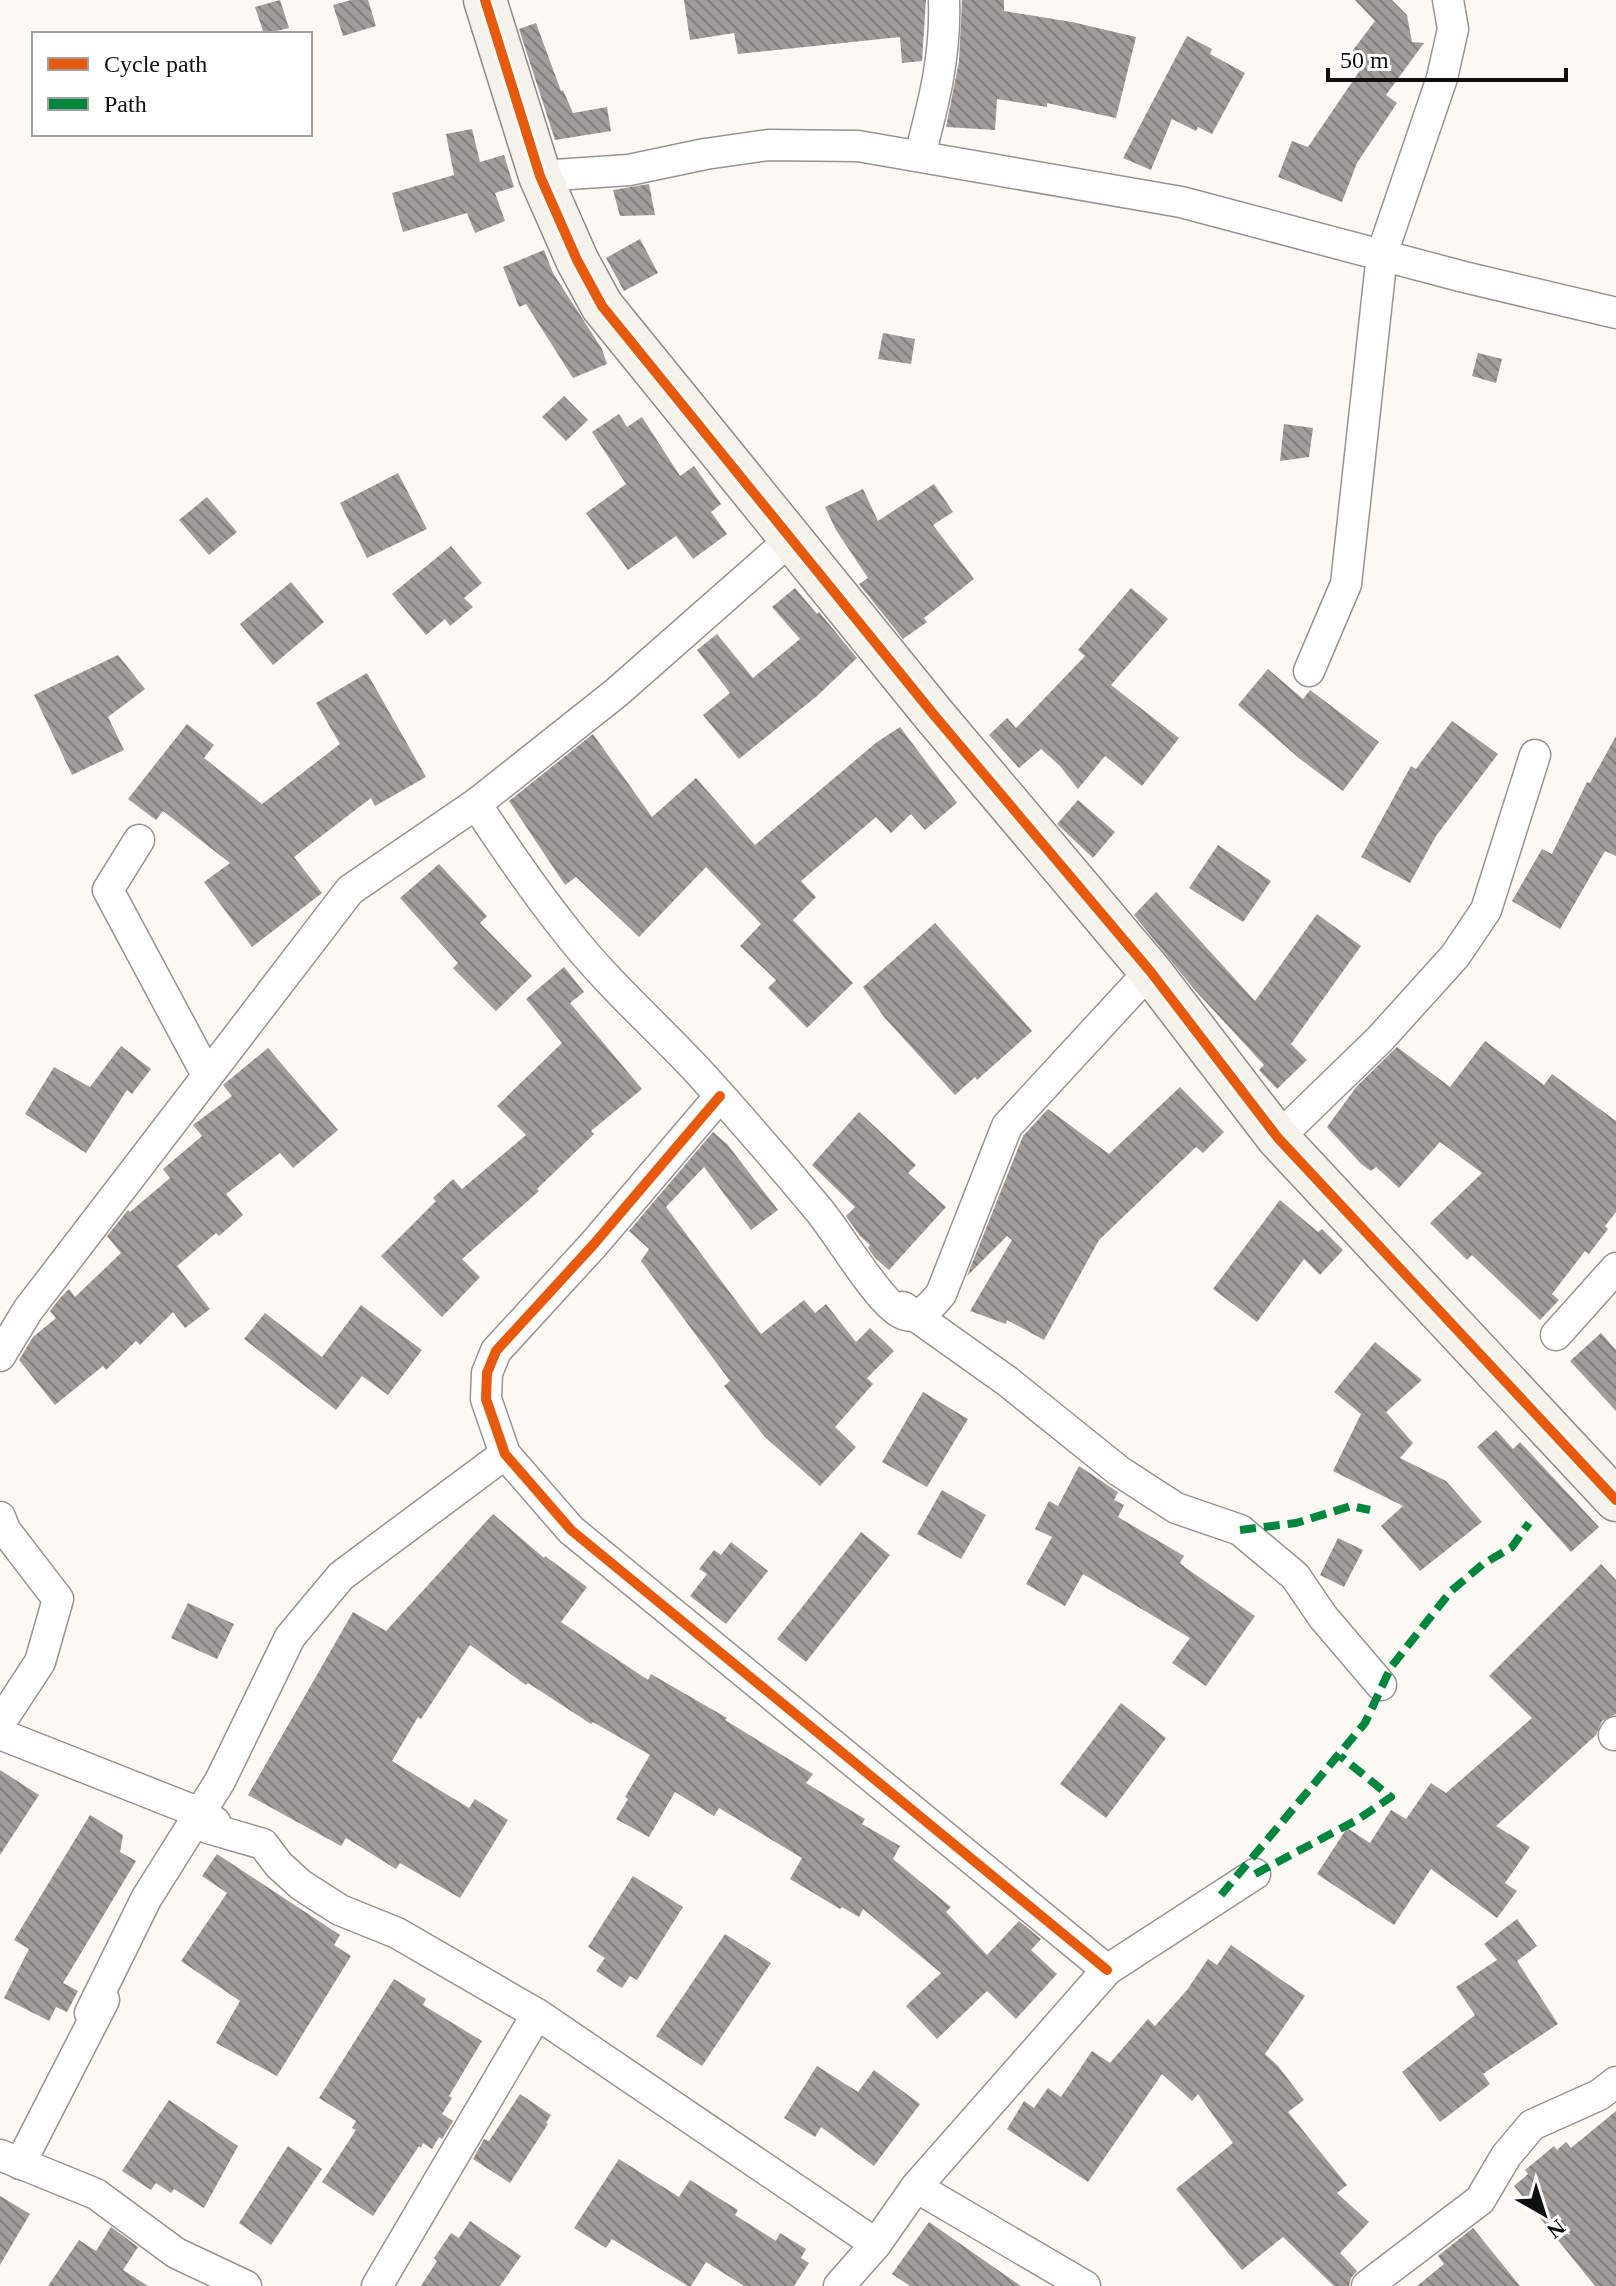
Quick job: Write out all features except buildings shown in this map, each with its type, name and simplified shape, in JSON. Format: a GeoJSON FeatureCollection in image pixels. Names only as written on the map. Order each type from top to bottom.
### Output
{"type":"FeatureCollection","features":[{"type":"Feature","properties":{"kind":"street"},"geometry":{"type":"LineString","coordinates":[[485,0],[540,176],[577,260],[602,306],[934,715],[1150,971],[1278,1138],[1616,1500]]}},
{"type":"Feature","properties":{"kind":"street"},"geometry":{"type":"LineString","coordinates":[[920,155],[939,87],[944,0]]}},
{"type":"Feature","properties":{"kind":"street"},"geometry":{"type":"LineString","coordinates":[[1309,671],[1346,584],[1382,254],[1442,78],[1453,29],[1448,0]]}},
{"type":"Feature","properties":{"kind":"street"},"geometry":{"type":"LineString","coordinates":[[540,176],[629,170],[768,145],[858,146],[1181,202],[1464,277],[1616,313]]}},
{"type":"Feature","properties":{"kind":"street"},"geometry":{"type":"LineString","coordinates":[[0,1356],[28,1310],[350,890],[476,804],[616,693],[791,539]]}},
{"type":"Feature","properties":{"kind":"street"},"geometry":{"type":"LineString","coordinates":[[1278,1138],[1380,1039],[1455,956],[1486,910],[1535,755]]}},
{"type":"Feature","properties":{"kind":"street"},"geometry":{"type":"LineString","coordinates":[[476,804],[522,874],[570,936],[720,1096],[821,1212],[889,1305],[906,1316],[929,1308],[941,1294],[1007,1126],[1150,971]]}},
{"type":"Feature","properties":{"kind":"street"},"geometry":{"type":"LineString","coordinates":[[139,840],[108,890],[207,1075]]}},
{"type":"Feature","properties":{"kind":"street"},"geometry":{"type":"LineString","coordinates":[[720,1096],[594,1244],[496,1351],[487,1373],[486,1399],[505,1454],[571,1530],[1107,1970]]}},
{"type":"Feature","properties":{"kind":"street"},"geometry":{"type":"LineString","coordinates":[[1556,1335],[1616,1268]]}},
{"type":"Feature","properties":{"kind":"street"},"geometry":{"type":"LineString","coordinates":[[893,1301],[1007,1381],[1119,1471],[1176,1508],[1240,1530],[1295,1576],[1323,1617],[1381,1685]]}},
{"type":"Feature","properties":{"kind":"street"},"geometry":{"type":"LineString","coordinates":[[90,2013],[146,1899],[220,1781],[290,1637],[341,1576],[505,1454]]}},
{"type":"Feature","properties":{"kind":"street"},"geometry":{"type":"LineString","coordinates":[[0,1517],[5,1530],[58,1599],[40,1662],[0,1723]]}},
{"type":"Feature","properties":{"kind":"street"},"geometry":{"type":"LineString","coordinates":[[0,1734],[197,1817],[208,1828],[263,1844],[279,1865],[301,1885],[340,1910],[397,1933],[537,2014],[862,2264]]}},
{"type":"Feature","properties":{"kind":"street"},"geometry":{"type":"LineString","coordinates":[[197,1817],[10,2159],[96,2194],[176,2253],[246,2286]]}},
{"type":"Feature","properties":{"kind":"street"},"geometry":{"type":"LineString","coordinates":[[839,2286],[862,2264],[916,2187],[1107,1970],[1255,1874]]}},
{"type":"Feature","properties":{"kind":"street"},"geometry":{"type":"LineString","coordinates":[[377,2286],[537,2014]]}},
{"type":"Feature","properties":{"kind":"street"},"geometry":{"type":"LineString","coordinates":[[1367,2286],[1480,2200],[1506,2156],[1532,2125],[1599,2095],[1616,2082]]}},
{"type":"Feature","properties":{"kind":"street"},"geometry":{"type":"LineString","coordinates":[[916,2187],[1085,2286]]}},
{"type":"Feature","properties":{"kind":"marked path"},"geometry":{"type":"LineString","coordinates":[[1240,1530],[1296,1523],[1351,1506],[1370,1510]]}},
{"type":"Feature","properties":{"kind":"marked path"},"geometry":{"type":"LineString","coordinates":[[1221,1895],[1365,1723],[1391,1667],[1451,1591],[1483,1564],[1512,1547],[1529,1523]]}},
{"type":"Feature","properties":{"kind":"marked path"},"geometry":{"type":"LineString","coordinates":[[1255,1874],[1357,1820],[1391,1797],[1340,1756]]}},
{"type":"Feature","properties":{"kind":"cycle path"},"geometry":{"type":"LineString","coordinates":[[485,0],[540,176],[577,260],[602,306],[934,715],[1150,971],[1278,1138],[1616,1500]]}},
{"type":"Feature","properties":{"kind":"cycle path"},"geometry":{"type":"LineString","coordinates":[[720,1096],[594,1244],[496,1351],[487,1373],[486,1399],[505,1454],[571,1530],[1107,1970]]}}]}
